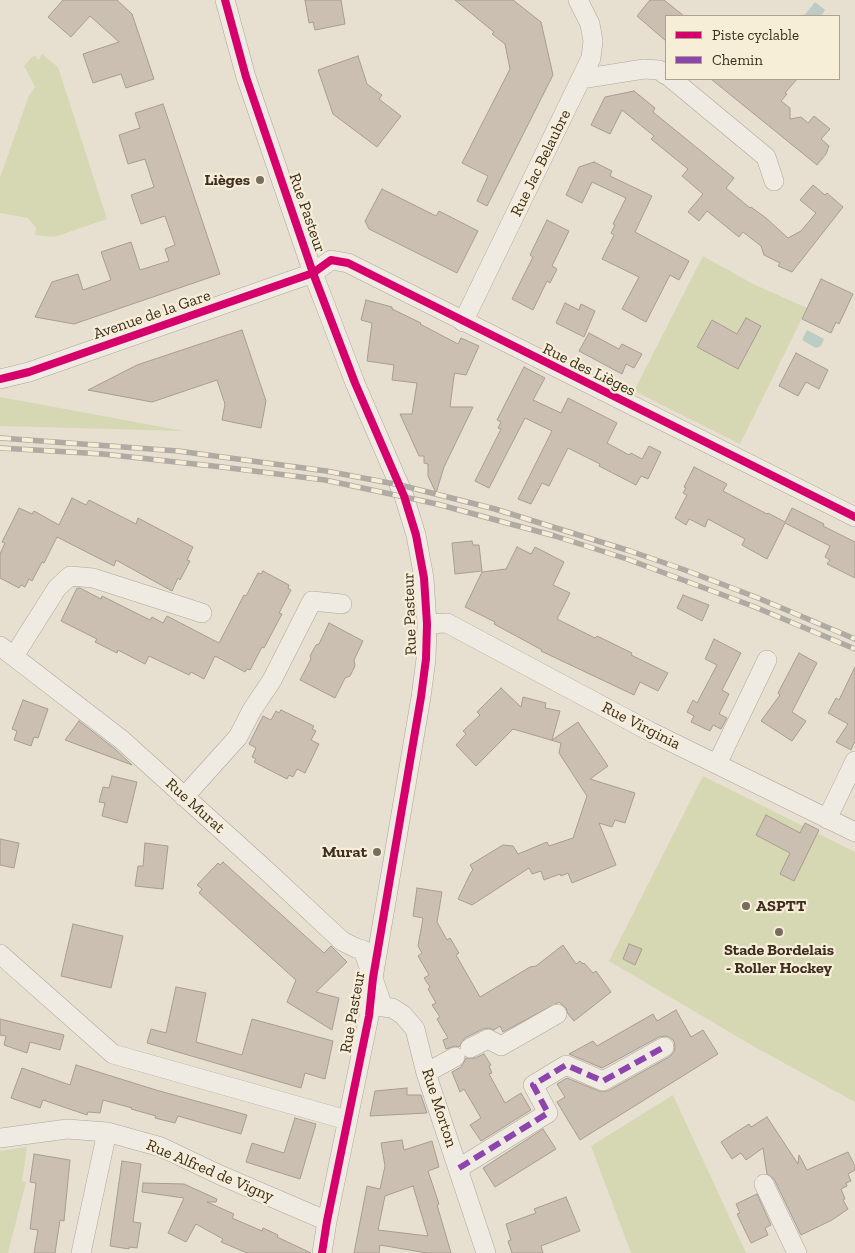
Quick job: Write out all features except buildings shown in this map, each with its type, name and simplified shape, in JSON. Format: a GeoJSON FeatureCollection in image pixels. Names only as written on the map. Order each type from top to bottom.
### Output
{"type":"FeatureCollection","features":[{"type":"Feature","properties":{"kind":"street","name":"Rue Pasteur"},"geometry":{"type":"LineString","coordinates":[[225,0],[246,77],[313,273],[355,383],[404,496],[420,554],[427,624],[426,659],[421,696],[373,978],[369,1016],[322,1253]]}},
{"type":"Feature","properties":{"kind":"street","name":"Rue Jac Belaubre"},"geometry":{"type":"LineString","coordinates":[[463,322],[591,58],[593,41],[590,24],[578,0]]}},
{"type":"Feature","properties":{"kind":"street"},"geometry":{"type":"LineString","coordinates":[[581,79],[644,69],[659,70],[665,74]]}},
{"type":"Feature","properties":{"kind":"street"},"geometry":{"type":"LineString","coordinates":[[673,80],[766,157],[774,181]]}},
{"type":"Feature","properties":{"kind":"street","name":"Rue des Lièges"},"geometry":{"type":"LineString","coordinates":[[313,273],[331,260],[348,263],[855,517]]}},
{"type":"Feature","properties":{"kind":"street","name":"Avenue de la Gare"},"geometry":{"type":"LineString","coordinates":[[0,378],[29,372],[313,273]]}},
{"type":"Feature","properties":{"kind":"street"},"geometry":{"type":"LineString","coordinates":[[7,651],[57,588],[70,576],[93,578],[202,613]]}},
{"type":"Feature","properties":{"kind":"street"},"geometry":{"type":"LineString","coordinates":[[184,797],[238,737],[252,710],[272,680],[312,601],[342,604]]}},
{"type":"Feature","properties":{"kind":"street","name":"Rue Virginia"},"geometry":{"type":"LineString","coordinates":[[427,624],[447,623],[649,730],[855,832]]}},
{"type":"Feature","properties":{"kind":"street","name":"Rue Murat"},"geometry":{"type":"LineString","coordinates":[[7,651],[122,740],[342,941],[363,950],[373,978]]}},
{"type":"Feature","properties":{"kind":"street"},"geometry":{"type":"LineString","coordinates":[[717,764],[767,660]]}},
{"type":"Feature","properties":{"kind":"street"},"geometry":{"type":"LineString","coordinates":[[827,818],[855,761]]}},
{"type":"Feature","properties":{"kind":"street"},"geometry":{"type":"LineString","coordinates":[[0,954],[113,1054],[347,1120]]}},
{"type":"Feature","properties":{"kind":"street","name":"Rue Morton"},"geometry":{"type":"LineString","coordinates":[[373,978],[384,1006],[392,1008],[403,1015],[415,1029],[426,1073],[486,1253]]}},
{"type":"Feature","properties":{"kind":"street"},"geometry":{"type":"LineString","coordinates":[[426,1073],[488,1039],[501,1046],[556,1014]]}},
{"type":"Feature","properties":{"kind":"street"},"geometry":{"type":"LineString","coordinates":[[459,1168],[548,1114],[533,1085],[566,1065],[603,1082],[664,1047]]}},
{"type":"Feature","properties":{"kind":"street","name":"Rue Alfred de Vigny"},"geometry":{"type":"LineString","coordinates":[[0,1138],[68,1129],[107,1132],[161,1148],[327,1221]]}},
{"type":"Feature","properties":{"kind":"street"},"geometry":{"type":"LineString","coordinates":[[81,1253],[107,1132]]}},
{"type":"Feature","properties":{"kind":"street"},"geometry":{"type":"LineString","coordinates":[[764,1184],[797,1253]]}},
{"type":"Feature","properties":{"kind":"green space"},"geometry":{"type":"Polygon","coordinates":[[[42,54],[58,67],[107,219],[54,237],[35,235],[36,228],[28,218],[0,213],[0,178],[29,95],[35,87],[24,66],[34,55],[39,60],[42,54]]]}},
{"type":"Feature","properties":{"kind":"green space"},"geometry":{"type":"Polygon","coordinates":[[[703,256],[753,284],[807,308],[740,444],[634,391],[703,256]]]}},
{"type":"Feature","properties":{"kind":"green space"},"geometry":{"type":"Polygon","coordinates":[[[0,397],[184,431],[0,426],[0,397]]]}},
{"type":"Feature","properties":{"kind":"green space","name":"ASPTT"},"geometry":{"type":"Polygon","coordinates":[[[703,776],[855,852],[855,1102],[753,1046],[609,961],[703,776]]]}},
{"type":"Feature","properties":{"kind":"green space"},"geometry":{"type":"Polygon","coordinates":[[[673,1095],[746,1253],[631,1253],[591,1146],[673,1095]]]}},
{"type":"Feature","properties":{"kind":"green space"},"geometry":{"type":"Polygon","coordinates":[[[27,1147],[22,1181],[26,1182],[8,1253],[0,1253],[0,1151],[27,1147]]]}},
{"type":"Feature","properties":{"kind":"shaded area"},"geometry":{"type":"Polygon","coordinates":[[[815,2],[825,10],[822,15],[805,15],[815,2]]]}},
{"type":"Feature","properties":{"kind":"shaded area"},"geometry":{"type":"Polygon","coordinates":[[[807,330],[824,339],[821,346],[816,348],[802,340],[807,330]]]}},
{"type":"Feature","properties":{"kind":"railway"},"geometry":{"type":"LineString","coordinates":[[0,438],[178,451],[326,471],[400,485],[495,509],[630,551],[758,598],[855,639]]}},
{"type":"Feature","properties":{"kind":"railway"},"geometry":{"type":"LineString","coordinates":[[0,448],[103,454],[325,480],[437,504],[555,536],[627,559],[755,607],[855,649]]}},
{"type":"Feature","properties":{"kind":"marked path"},"geometry":{"type":"LineString","coordinates":[[459,1168],[548,1113],[533,1085],[566,1065],[603,1081],[664,1047]]}},
{"type":"Feature","properties":{"kind":"cycle path"},"geometry":{"type":"LineString","coordinates":[[225,0],[246,77],[313,273],[355,383],[404,496],[416,535],[424,578],[427,624],[426,659],[421,697],[373,978],[369,1016],[322,1253]]}},
{"type":"Feature","properties":{"kind":"cycle path"},"geometry":{"type":"LineString","coordinates":[[0,379],[29,372],[313,273],[331,260],[348,263],[855,517]]}},
{"type":"Feature","properties":{"kind":"place","name":"Lièges"},"geometry":{"type":"Point","coordinates":[260,180]}},
{"type":"Feature","properties":{"kind":"place","name":"Murat"},"geometry":{"type":"Point","coordinates":[377,852]}},
{"type":"Feature","properties":{"kind":"place","name":"ASPTT"},"geometry":{"type":"Point","coordinates":[746,906]}},
{"type":"Feature","properties":{"kind":"place","name":"Stade Bordelais - Roller Hockey"},"geometry":{"type":"Point","coordinates":[779,932]}}]}
